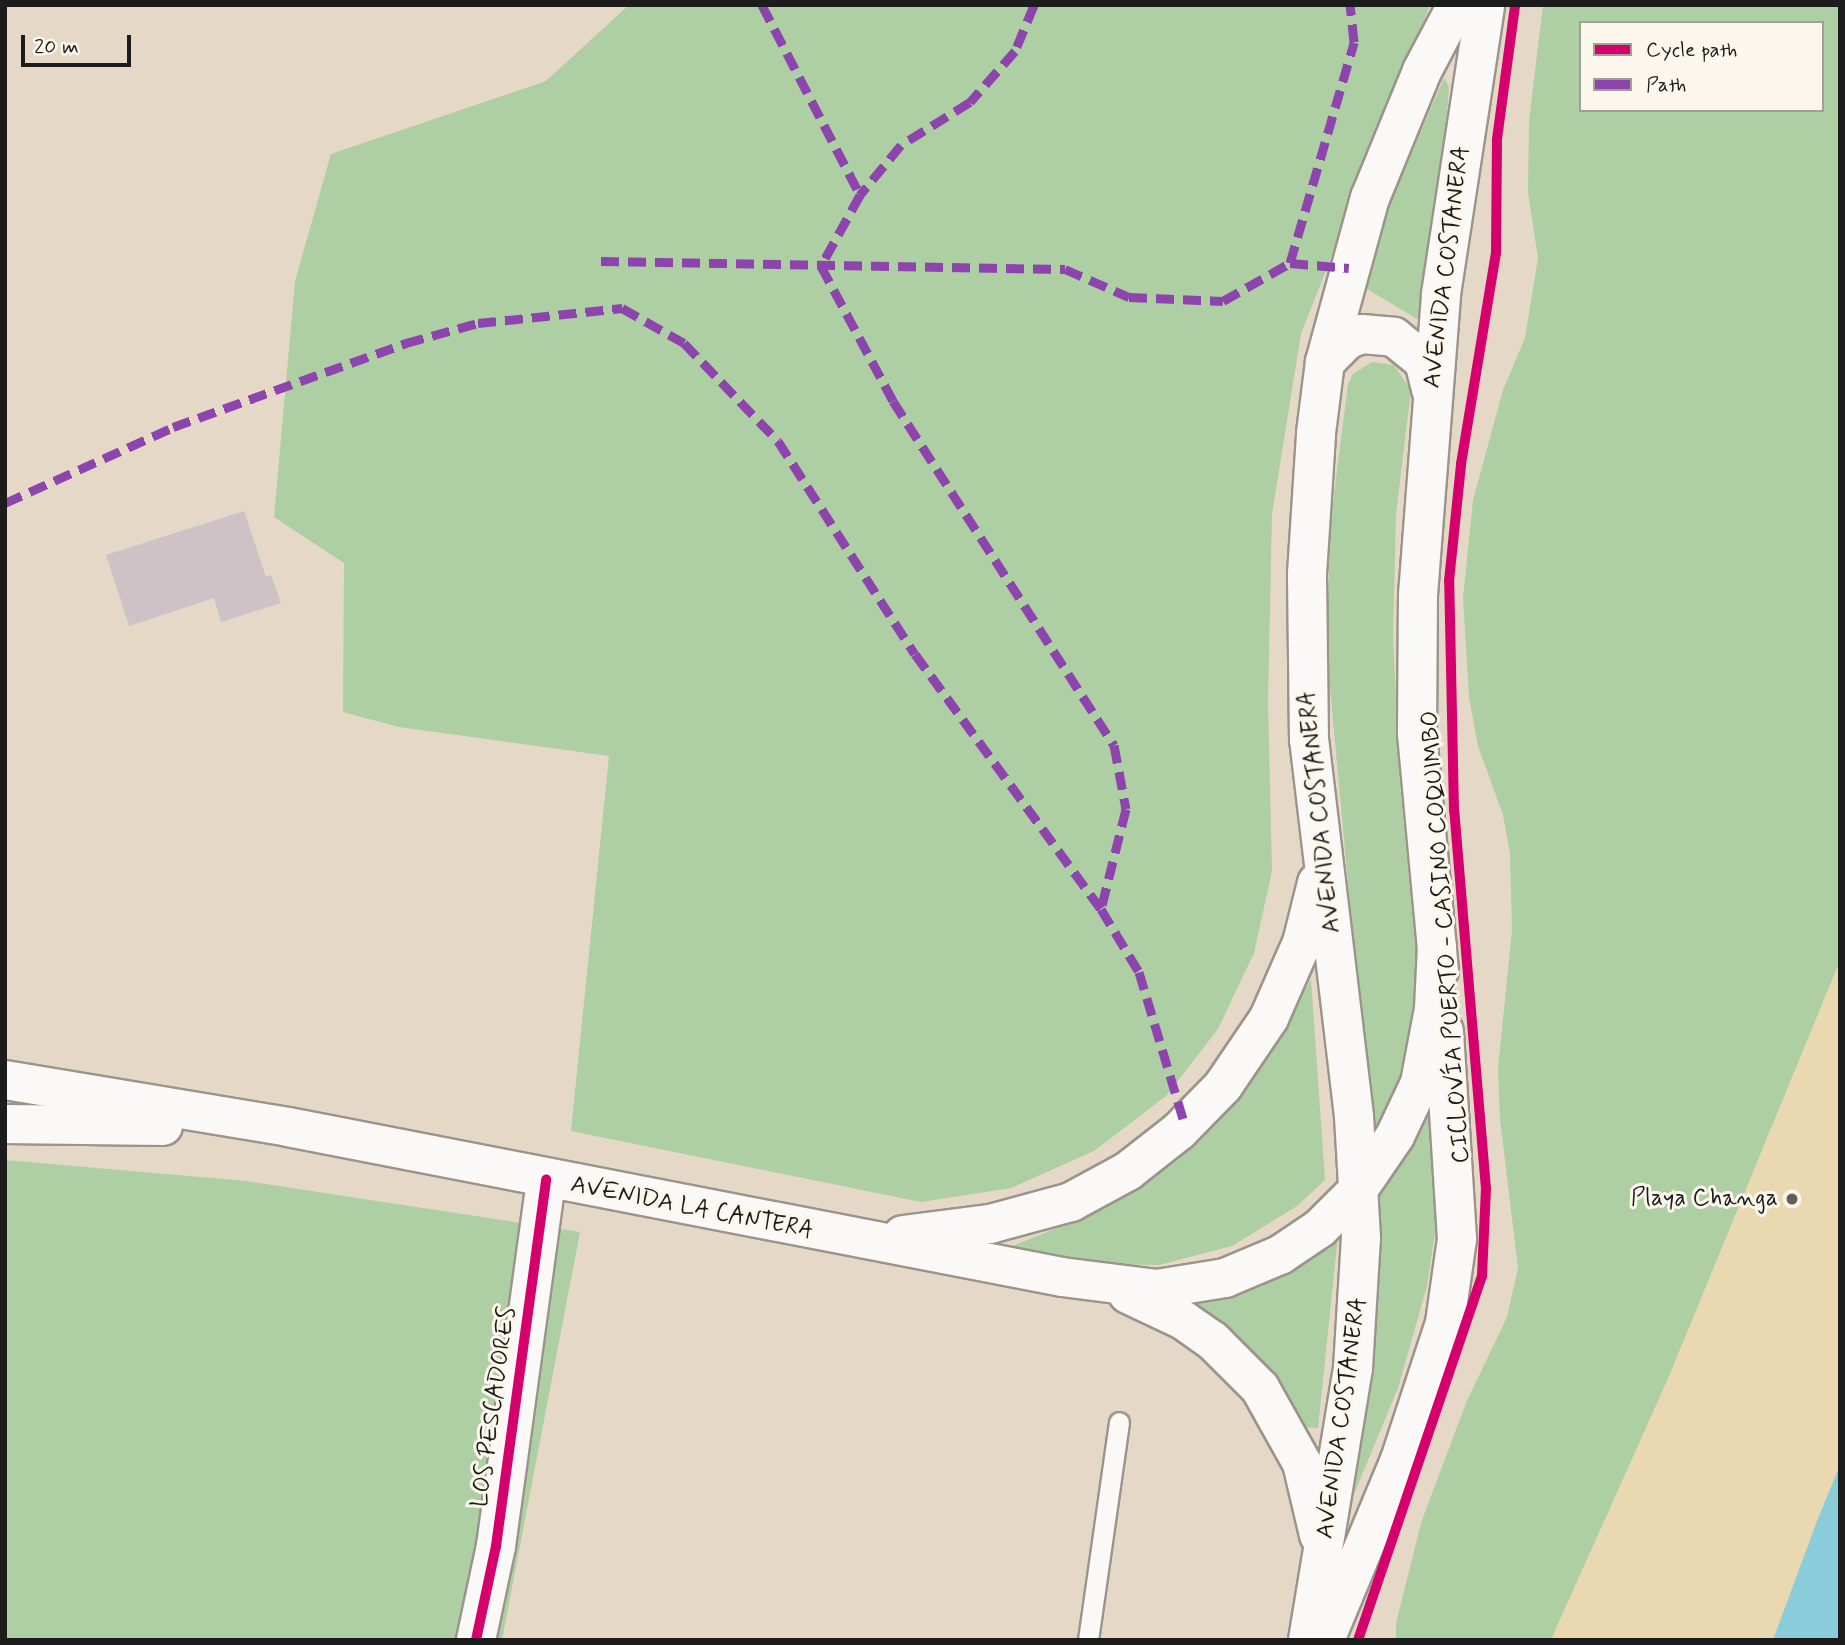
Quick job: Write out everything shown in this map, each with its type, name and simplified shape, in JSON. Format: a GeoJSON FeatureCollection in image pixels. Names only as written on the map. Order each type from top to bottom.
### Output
{"type":"FeatureCollection","features":[{"type":"Feature","properties":{"kind":"main road","name":"AVENIDA COSTANERA"},"geometry":{"type":"LineString","coordinates":[[1308,1640],[1353,1367],[1360,1250],[1354,1116],[1321,857],[1305,660],[1310,503],[1325,362],[1370,198],[1423,71],[1457,5]]}},
{"type":"Feature","properties":{"kind":"main road","name":"AVENIDA COSTANERA"},"geometry":{"type":"LineString","coordinates":[[1325,1640],[1428,1382],[1452,1285],[1457,1196],[1415,688],[1431,399],[1448,238],[1485,5]]}},
{"type":"Feature","properties":{"kind":"main road"},"geometry":{"type":"LineString","coordinates":[[1325,362],[1347,340],[1362,334],[1394,337],[1424,361],[1431,399]]}},
{"type":"Feature","properties":{"kind":"main road","name":"AVENIDA LA CANTERA"},"geometry":{"type":"LineString","coordinates":[[849,1238],[962,1229],[1044,1211],[1109,1182],[1163,1145],[1223,1086],[1269,1018],[1302,943],[1321,857]]}},
{"type":"Feature","properties":{"kind":"main road","name":"AVENIDA LA CANTERA"},"geometry":{"type":"LineString","coordinates":[[5,1080],[288,1127],[849,1238],[1103,1284],[1157,1289],[1191,1286],[1247,1270],[1301,1242],[1358,1190],[1395,1136],[1420,1083],[1434,1009],[1437,946]]}},
{"type":"Feature","properties":{"kind":"main road","name":"AVENIDA LA CANTERA"},"geometry":{"type":"LineString","coordinates":[[5,1124],[288,1127]]}},
{"type":"Feature","properties":{"kind":"main road","name":"LOS PESCADORES"},"geometry":{"type":"LineString","coordinates":[[476,1640],[496,1546],[546,1179]]}},
{"type":"Feature","properties":{"kind":"main road"},"geometry":{"type":"LineString","coordinates":[[1103,1284],[1183,1320],[1212,1340],[1260,1388],[1302,1463],[1316,1513],[1320,1570]]}},
{"type":"Feature","properties":{"kind":"lane"},"geometry":{"type":"LineString","coordinates":[[1088,1640],[1119,1422]]}},
{"type":"Feature","properties":{"kind":"green space"},"geometry":{"type":"Polygon","coordinates":[[[629,5],[1430,5],[1301,334],[1272,514],[1268,702],[1272,871],[1254,953],[1218,1029],[1166,1096],[1094,1151],[1011,1188],[921,1202],[571,1131],[609,756],[399,727],[343,712],[344,563],[274,517],[295,281],[331,154],[546,81],[629,5]]]}},
{"type":"Feature","properties":{"kind":"green space"},"geometry":{"type":"Polygon","coordinates":[[[1543,5],[1840,5],[1840,961],[1668,1379],[1551,1640],[1396,1640],[1396,1623],[1422,1520],[1466,1403],[1507,1317],[1518,1268],[1500,1119],[1498,1069],[1512,930],[1510,853],[1503,815],[1478,746],[1469,697],[1463,598],[1473,500],[1503,390],[1525,338],[1538,258],[1528,192],[1529,121],[1543,5]]]}},
{"type":"Feature","properties":{"kind":"green space"},"geometry":{"type":"Polygon","coordinates":[[[1444,78],[1449,87],[1435,262],[1424,323],[1367,289],[1374,250],[1390,203],[1444,78]]]}},
{"type":"Feature","properties":{"kind":"green space"},"geometry":{"type":"Polygon","coordinates":[[[1372,362],[1394,365],[1411,390],[1396,514],[1393,635],[1400,783],[1421,1006],[1404,1076],[1375,1131],[1370,1120],[1326,645],[1331,518],[1348,384],[1353,374],[1372,362]]]}},
{"type":"Feature","properties":{"kind":"green space"},"geometry":{"type":"Polygon","coordinates":[[[1311,979],[1325,1180],[1297,1206],[1232,1246],[1159,1265],[1095,1264],[1005,1249],[1094,1213],[1135,1188],[1241,1092],[1268,1056],[1311,979]]]}},
{"type":"Feature","properties":{"kind":"green space"},"geometry":{"type":"Polygon","coordinates":[[[1435,1093],[1440,1198],[1427,1286],[1398,1388],[1328,1557],[1370,1191],[1435,1093]]]}},
{"type":"Feature","properties":{"kind":"green space"},"geometry":{"type":"Polygon","coordinates":[[[5,1160],[246,1181],[580,1232],[502,1640],[5,1640],[5,1160]]]}},
{"type":"Feature","properties":{"kind":"green space"},"geometry":{"type":"Polygon","coordinates":[[[1338,1236],[1318,1428],[1300,1427],[1187,1302],[1239,1295],[1286,1273],[1338,1236]]]}},
{"type":"Feature","properties":{"kind":"sand","name":"Playa Changa"},"geometry":{"type":"Polygon","coordinates":[[[1840,961],[1840,1465],[1773,1640],[1551,1640],[1668,1379],[1840,961]]]}},
{"type":"Feature","properties":{"kind":"water"},"geometry":{"type":"Polygon","coordinates":[[[1840,1465],[1840,1640],[1773,1640],[1817,1521],[1840,1465]]]}},
{"type":"Feature","properties":{"kind":"building"},"geometry":{"type":"Polygon","coordinates":[[[244,511],[266,577],[271,575],[281,603],[221,622],[214,598],[129,626],[106,555],[244,511]]]}},
{"type":"Feature","properties":{"kind":"marked path"},"geometry":{"type":"LineString","coordinates":[[762,5],[860,195]]}},
{"type":"Feature","properties":{"kind":"marked path"},"geometry":{"type":"LineString","coordinates":[[1034,5],[1015,51],[970,102],[901,145],[860,195],[821,266],[893,401],[1114,745],[1126,809],[1101,909]]}},
{"type":"Feature","properties":{"kind":"marked path"},"geometry":{"type":"LineString","coordinates":[[1290,263],[1354,42],[1350,5]]}},
{"type":"Feature","properties":{"kind":"marked path"},"geometry":{"type":"LineString","coordinates":[[601,261],[1065,269],[1129,297],[1223,301],[1290,263],[1349,268]]}},
{"type":"Feature","properties":{"kind":"marked path"},"geometry":{"type":"LineString","coordinates":[[5,503],[173,427],[406,343],[478,323],[622,308],[684,343],[778,441],[915,654],[1101,909],[1139,972],[1185,1125]]}},
{"type":"Feature","properties":{"kind":"cycle path","name":"CICLOVÍA PUERTO - CASINO COQUIMBO"},"geometry":{"type":"LineString","coordinates":[[1358,1640],[1482,1276],[1486,1189],[1454,811],[1449,581],[1461,464],[1496,253],[1497,139],[1515,5]]}},
{"type":"Feature","properties":{"kind":"cycle path"},"geometry":{"type":"LineString","coordinates":[[476,1640],[496,1546],[546,1179]]}},
{"type":"Feature","properties":{"kind":"place","name":"Playa Changa"},"geometry":{"type":"Point","coordinates":[1792,1199]}}]}
